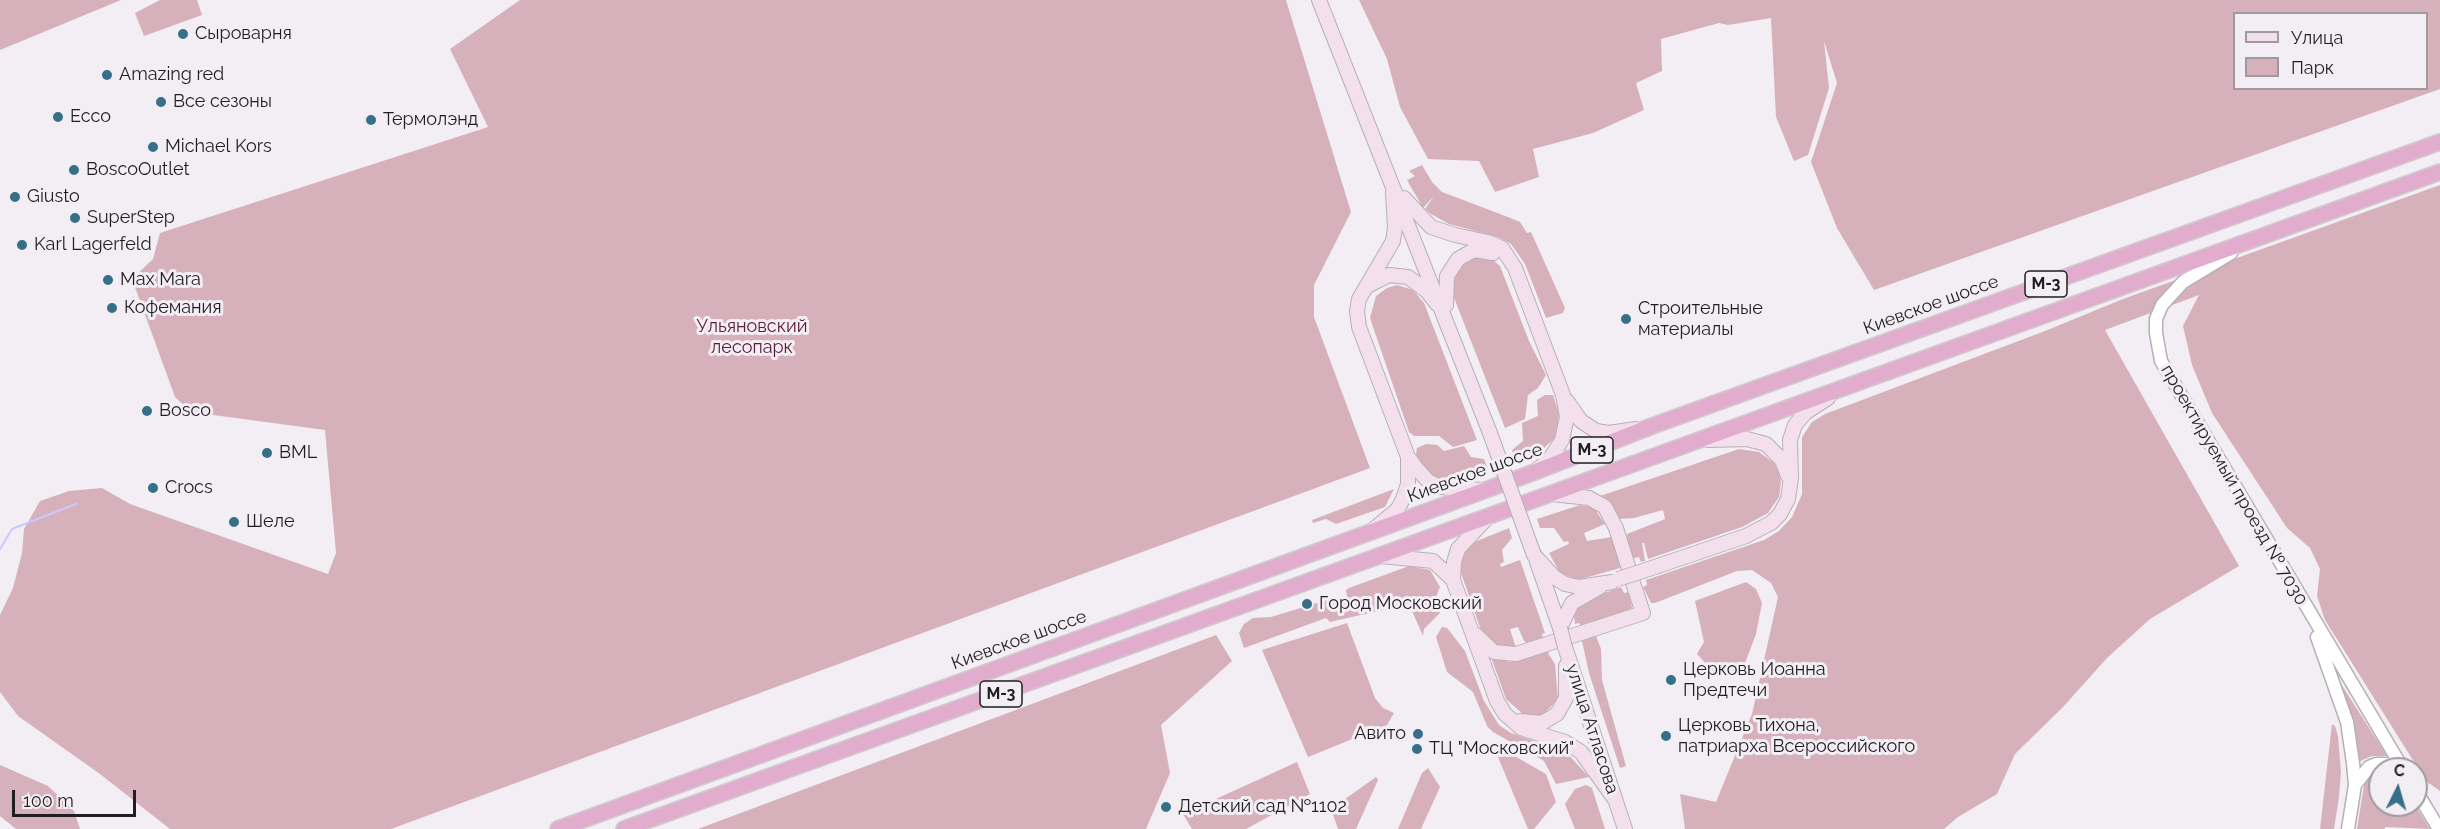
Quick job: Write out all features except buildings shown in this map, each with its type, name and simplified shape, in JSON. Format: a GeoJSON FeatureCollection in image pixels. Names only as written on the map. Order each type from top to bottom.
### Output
{"type":"FeatureCollection","features":[{"type":"Feature","properties":{"kind":"highway","name":"Киевское шоссе"},"geometry":{"type":"LineString","coordinates":[[558,829],[1532,473],[1652,426],[2440,142]]}},
{"type":"Feature","properties":{"kind":"highway","name":"М-3"},"geometry":{"type":"LineString","coordinates":[[624,829],[2440,172]]}},
{"type":"Feature","properties":{"kind":"main road"},"geometry":{"type":"LineString","coordinates":[[1319,0],[1392,178],[1408,204],[1426,224],[1455,235],[1498,246],[1506,251],[1515,268],[1563,395],[1566,417],[1565,435],[1549,460],[1532,473]]}},
{"type":"Feature","properties":{"kind":"main road"},"geometry":{"type":"LineString","coordinates":[[1392,178],[1395,228],[1393,242],[1362,294],[1357,311],[1359,327],[1408,457],[1423,477],[1436,485],[1484,490]]}},
{"type":"Feature","properties":{"kind":"main road","name":"улица Атласова"},"geometry":{"type":"LineString","coordinates":[[1392,178],[1491,433],[1560,628],[1625,829]]}},
{"type":"Feature","properties":{"kind":"main road"},"geometry":{"type":"LineString","coordinates":[[1446,316],[1447,276],[1461,255],[1474,250],[1486,250],[1515,268]]}},
{"type":"Feature","properties":{"kind":"main road"},"geometry":{"type":"LineString","coordinates":[[1362,294],[1380,277],[1389,275],[1408,277],[1427,291],[1446,316]]}},
{"type":"Feature","properties":{"kind":"main road"},"geometry":{"type":"LineString","coordinates":[[1534,555],[1554,578],[1565,584],[1579,587],[1615,580],[1755,533],[1780,514],[1788,499],[1791,478],[1790,440],[1795,425],[1814,406],[1842,389]]}},
{"type":"Feature","properties":{"kind":"main road"},"geometry":{"type":"LineString","coordinates":[[1563,395],[1581,421],[1596,431],[1609,433],[1652,426]]}},
{"type":"Feature","properties":{"kind":"main road"},"geometry":{"type":"LineString","coordinates":[[1696,441],[1736,438],[1766,444],[1782,460],[1786,470],[1788,499]]}},
{"type":"Feature","properties":{"kind":"main road"},"geometry":{"type":"LineString","coordinates":[[1370,532],[1404,500],[1408,484],[1408,457]]}},
{"type":"Feature","properties":{"kind":"main road"},"geometry":{"type":"LineString","coordinates":[[1539,497],[1568,494],[1600,503],[1609,512],[1628,566]]}},
{"type":"Feature","properties":{"kind":"main road"},"geometry":{"type":"LineString","coordinates":[[1453,580],[1454,562],[1458,549],[1491,514]]}},
{"type":"Feature","properties":{"kind":"main road"},"geometry":{"type":"LineString","coordinates":[[1376,556],[1429,559],[1440,565],[1453,580],[1494,694],[1508,717],[1521,729],[1564,742],[1581,752],[1616,801]]}},
{"type":"Feature","properties":{"kind":"main road"},"geometry":{"type":"LineString","coordinates":[[1560,628],[1572,603],[1615,580]]}},
{"type":"Feature","properties":{"kind":"main road"},"geometry":{"type":"LineString","coordinates":[[1471,630],[1494,652],[1516,654],[1643,613],[1634,584]]}},
{"type":"Feature","properties":{"kind":"main road"},"geometry":{"type":"LineString","coordinates":[[1508,717],[1539,724],[1557,714],[1566,698],[1566,649]]}},
{"type":"Feature","properties":{"kind":"street","name":"проектируемый проезд № 7030"},"geometry":{"type":"LineString","coordinates":[[2269,234],[2182,282],[2162,305],[2156,319],[2156,333],[2165,371],[2395,757]]}},
{"type":"Feature","properties":{"kind":"street","name":"проектируемый проезд № 7030"},"geometry":{"type":"LineString","coordinates":[[2310,615],[2347,722],[2355,785],[2348,829]]}},
{"type":"Feature","properties":{"kind":"street"},"geometry":{"type":"LineString","coordinates":[[2355,785],[2368,768]]}},
{"type":"Feature","properties":{"kind":"street"},"geometry":{"type":"LineString","coordinates":[[2428,811],[2439,829]]}},
{"type":"Feature","properties":{"kind":"green space"},"geometry":{"type":"Polygon","coordinates":[[[0,0],[121,0],[0,50],[0,0]]]}},
{"type":"Feature","properties":{"kind":"green space"},"geometry":{"type":"Polygon","coordinates":[[[160,0],[197,0],[202,15],[144,36],[135,13],[160,0]]]}},
{"type":"Feature","properties":{"kind":"green space","name":"Ульяновский лесопарк"},"geometry":{"type":"Polygon","coordinates":[[[520,0],[1286,0],[1351,212],[1314,285],[1314,317],[1370,468],[391,829],[170,829],[100,774],[18,716],[0,692],[0,615],[13,588],[22,553],[24,529],[40,501],[69,491],[102,488],[130,504],[328,574],[336,553],[325,430],[191,412],[175,397],[132,279],[153,259],[160,233],[488,127],[450,49],[520,0]]]}},
{"type":"Feature","properties":{"kind":"green space"},"geometry":{"type":"Polygon","coordinates":[[[1359,0],[2440,0],[2440,89],[1874,290],[1837,228],[1811,162],[1837,83],[1824,41],[1829,88],[1808,155],[1794,161],[1776,117],[1771,18],[1728,25],[1719,23],[1661,39],[1662,71],[1636,83],[1644,110],[1593,133],[1533,149],[1539,177],[1495,192],[1479,161],[1428,159],[1400,107],[1387,59],[1359,0]]]}},
{"type":"Feature","properties":{"kind":"green space"},"geometry":{"type":"Polygon","coordinates":[[[1422,165],[1432,182],[1442,192],[1520,222],[1527,233],[1531,232],[1565,308],[1563,313],[1546,318],[1525,264],[1511,244],[1498,237],[1449,224],[1431,214],[1425,209],[1434,196],[1423,208],[1407,180],[1415,176],[1409,171],[1422,165]]]}},
{"type":"Feature","properties":{"kind":"green space"},"geometry":{"type":"Polygon","coordinates":[[[2440,185],[2440,791],[2428,782],[2428,757],[2411,757],[2325,620],[2317,596],[2320,569],[2310,548],[2287,528],[2212,413],[2192,365],[2183,326],[2199,295],[2105,330],[2239,566],[2150,619],[2107,658],[2063,707],[2015,754],[1997,794],[1958,817],[1944,829],[1685,829],[1680,794],[1716,802],[1752,714],[1778,597],[1771,583],[1752,570],[1737,571],[1655,603],[1651,603],[1643,587],[1647,585],[1646,580],[1764,540],[1779,531],[1792,517],[1802,494],[1802,437],[1812,422],[1825,414],[2123,299],[2440,185]]]}},
{"type":"Feature","properties":{"kind":"green space"},"geometry":{"type":"Polygon","coordinates":[[[1475,256],[1491,258],[1500,266],[1529,341],[1546,375],[1538,388],[1528,395],[1525,419],[1505,428],[1451,290],[1460,264],[1475,256]]]}},
{"type":"Feature","properties":{"kind":"green space"},"geometry":{"type":"Polygon","coordinates":[[[1397,285],[1413,290],[1424,303],[1477,440],[1453,447],[1439,436],[1414,436],[1409,432],[1370,318],[1376,296],[1387,288],[1397,285]]]}},
{"type":"Feature","properties":{"kind":"green space"},"geometry":{"type":"Polygon","coordinates":[[[1545,395],[1553,395],[1559,414],[1557,436],[1544,448],[1515,459],[1512,450],[1523,441],[1522,423],[1538,416],[1537,400],[1545,395]]]}},
{"type":"Feature","properties":{"kind":"green space"},"geometry":{"type":"Polygon","coordinates":[[[1426,444],[1437,445],[1444,451],[1464,446],[1471,457],[1484,459],[1488,469],[1452,481],[1437,479],[1422,466],[1416,454],[1417,448],[1426,444]]]}},
{"type":"Feature","properties":{"kind":"green space"},"geometry":{"type":"Polygon","coordinates":[[[1739,449],[1759,452],[1774,463],[1779,472],[1781,482],[1779,497],[1768,513],[1742,527],[1648,559],[1644,543],[1642,543],[1645,561],[1641,562],[1639,557],[1634,558],[1628,546],[1627,534],[1665,519],[1663,510],[1634,518],[1619,519],[1600,496],[1739,449]]]}},
{"type":"Feature","properties":{"kind":"green space"},"geometry":{"type":"Polygon","coordinates":[[[1394,489],[1385,507],[1336,524],[1326,519],[1313,523],[1312,520],[1394,489]]]}},
{"type":"Feature","properties":{"kind":"green space"},"geometry":{"type":"Polygon","coordinates":[[[1580,505],[1594,508],[1605,524],[1584,533],[1587,541],[1612,537],[1620,568],[1578,580],[1560,573],[1549,553],[1569,544],[1568,541],[1564,542],[1554,528],[1540,528],[1537,519],[1580,505]]]}},
{"type":"Feature","properties":{"kind":"green space"},"geometry":{"type":"Polygon","coordinates":[[[1509,528],[1512,538],[1502,550],[1504,562],[1500,564],[1501,567],[1520,560],[1545,633],[1542,634],[1543,639],[1527,643],[1518,627],[1510,629],[1516,648],[1496,646],[1482,633],[1460,564],[1468,547],[1509,528]]]}},
{"type":"Feature","properties":{"kind":"green space"},"geometry":{"type":"Polygon","coordinates":[[[1409,566],[1430,570],[1440,587],[1436,597],[1440,613],[1424,629],[1423,636],[1409,604],[1330,622],[1326,618],[1244,648],[1239,633],[1244,624],[1253,618],[1271,617],[1327,600],[1340,603],[1347,597],[1346,590],[1349,588],[1409,566]]]}},
{"type":"Feature","properties":{"kind":"green space"},"geometry":{"type":"Polygon","coordinates":[[[1746,582],[1756,589],[1762,603],[1756,634],[1744,666],[1732,677],[1717,676],[1697,654],[1704,642],[1695,601],[1746,582]]]}},
{"type":"Feature","properties":{"kind":"green space"},"geometry":{"type":"Polygon","coordinates":[[[1621,587],[1624,593],[1629,592],[1632,608],[1597,622],[1581,626],[1579,623],[1575,624],[1574,616],[1579,607],[1596,596],[1621,587]]]}},
{"type":"Feature","properties":{"kind":"green space"},"geometry":{"type":"Polygon","coordinates":[[[1347,623],[1375,698],[1383,708],[1394,713],[1387,725],[1308,757],[1262,650],[1347,623]]]}},
{"type":"Feature","properties":{"kind":"green space"},"geometry":{"type":"Polygon","coordinates":[[[1442,627],[1447,628],[1465,651],[1484,701],[1499,725],[1511,733],[1566,752],[1589,777],[1556,784],[1544,761],[1493,732],[1487,726],[1473,692],[1447,672],[1436,637],[1442,627]]]}},
{"type":"Feature","properties":{"kind":"green space"},"geometry":{"type":"Polygon","coordinates":[[[1216,635],[1232,661],[1161,725],[1170,773],[1146,829],[698,829],[1216,635]]]}},
{"type":"Feature","properties":{"kind":"green space"},"geometry":{"type":"Polygon","coordinates":[[[1596,636],[1601,649],[1602,680],[1626,766],[1620,768],[1589,673],[1582,641],[1596,636]]]}},
{"type":"Feature","properties":{"kind":"green space"},"geometry":{"type":"Polygon","coordinates":[[[1550,650],[1548,653],[1555,664],[1558,699],[1543,715],[1525,716],[1506,699],[1491,657],[1510,662],[1550,650]]]}},
{"type":"Feature","properties":{"kind":"green space"},"geometry":{"type":"Polygon","coordinates":[[[2334,673],[2387,756],[2372,756],[2358,762],[2334,673]]]}},
{"type":"Feature","properties":{"kind":"green space"},"geometry":{"type":"Polygon","coordinates":[[[2332,724],[2338,736],[2341,772],[2339,797],[2334,829],[2320,829],[2332,724]]]}},
{"type":"Feature","properties":{"kind":"green space"},"geometry":{"type":"Polygon","coordinates":[[[1506,751],[1546,774],[1556,802],[1534,829],[1528,829],[1498,757],[1506,751]]]}},
{"type":"Feature","properties":{"kind":"green space"},"geometry":{"type":"Polygon","coordinates":[[[1297,762],[1310,794],[1246,829],[1192,829],[1183,814],[1297,762]]]}},
{"type":"Feature","properties":{"kind":"green space"},"geometry":{"type":"Polygon","coordinates":[[[0,765],[48,786],[74,811],[80,829],[16,829],[0,816],[0,765]]]}},
{"type":"Feature","properties":{"kind":"green space"},"geometry":{"type":"Polygon","coordinates":[[[1428,768],[1440,787],[1421,829],[1398,829],[1422,773],[1428,768]]]}},
{"type":"Feature","properties":{"kind":"green space"},"geometry":{"type":"Polygon","coordinates":[[[1376,777],[1378,780],[1356,829],[1338,829],[1331,809],[1376,777]]]}},
{"type":"Feature","properties":{"kind":"green space"},"geometry":{"type":"Polygon","coordinates":[[[2368,777],[2368,817],[2422,817],[2430,829],[2385,827],[2385,829],[2357,829],[2365,779],[2368,777]]]}},
{"type":"Feature","properties":{"kind":"green space"},"geometry":{"type":"Polygon","coordinates":[[[1586,785],[1592,788],[1605,829],[1575,829],[1565,804],[1575,789],[1586,785]]]}},
{"type":"Feature","properties":{"kind":"waterway"},"geometry":{"type":"LineString","coordinates":[[0,549],[12,529],[76,504]]}},
{"type":"Feature","properties":{"kind":"place","name":"Сыроварня"},"geometry":{"type":"Point","coordinates":[183,34]}},
{"type":"Feature","properties":{"kind":"place","name":"Amazing red"},"geometry":{"type":"Point","coordinates":[107,75]}},
{"type":"Feature","properties":{"kind":"place","name":"Все сезоны"},"geometry":{"type":"Point","coordinates":[161,102]}},
{"type":"Feature","properties":{"kind":"place","name":"Ecco"},"geometry":{"type":"Point","coordinates":[58,117]}},
{"type":"Feature","properties":{"kind":"place","name":"Термолэнд"},"geometry":{"type":"Point","coordinates":[371,120]}},
{"type":"Feature","properties":{"kind":"place","name":"Michael Kors"},"geometry":{"type":"Point","coordinates":[153,147]}},
{"type":"Feature","properties":{"kind":"place","name":"BoscoOutlet"},"geometry":{"type":"Point","coordinates":[74,170]}},
{"type":"Feature","properties":{"kind":"place","name":"Giusto"},"geometry":{"type":"Point","coordinates":[15,197]}},
{"type":"Feature","properties":{"kind":"place","name":"SuperStep"},"geometry":{"type":"Point","coordinates":[75,218]}},
{"type":"Feature","properties":{"kind":"place","name":"Karl Lagerfeld"},"geometry":{"type":"Point","coordinates":[22,245]}},
{"type":"Feature","properties":{"kind":"place","name":"Max Mara"},"geometry":{"type":"Point","coordinates":[108,280]}},
{"type":"Feature","properties":{"kind":"place","name":"Кофемания"},"geometry":{"type":"Point","coordinates":[112,308]}},
{"type":"Feature","properties":{"kind":"place","name":"Строительные материалы"},"geometry":{"type":"Point","coordinates":[1626,319]}},
{"type":"Feature","properties":{"kind":"place","name":"Bosco"},"geometry":{"type":"Point","coordinates":[147,411]}},
{"type":"Feature","properties":{"kind":"place","name":"BML"},"geometry":{"type":"Point","coordinates":[267,453]}},
{"type":"Feature","properties":{"kind":"place","name":"Crocs"},"geometry":{"type":"Point","coordinates":[153,488]}},
{"type":"Feature","properties":{"kind":"place","name":"Шеле"},"geometry":{"type":"Point","coordinates":[234,522]}},
{"type":"Feature","properties":{"kind":"place","name":"Город Московский"},"geometry":{"type":"Point","coordinates":[1307,604]}},
{"type":"Feature","properties":{"kind":"place","name":"Церковь Иоанна Предтечи"},"geometry":{"type":"Point","coordinates":[1671,680]}},
{"type":"Feature","properties":{"kind":"place","name":"Авито"},"geometry":{"type":"Point","coordinates":[1418,734]}},
{"type":"Feature","properties":{"kind":"place","name":"Церковь Тихона, патриарха Всероссийского"},"geometry":{"type":"Point","coordinates":[1666,736]}},
{"type":"Feature","properties":{"kind":"place","name":"ТЦ \"Московский\""},"geometry":{"type":"Point","coordinates":[1417,749]}},
{"type":"Feature","properties":{"kind":"place","name":"Детский сад №1102"},"geometry":{"type":"Point","coordinates":[1166,807]}}]}
